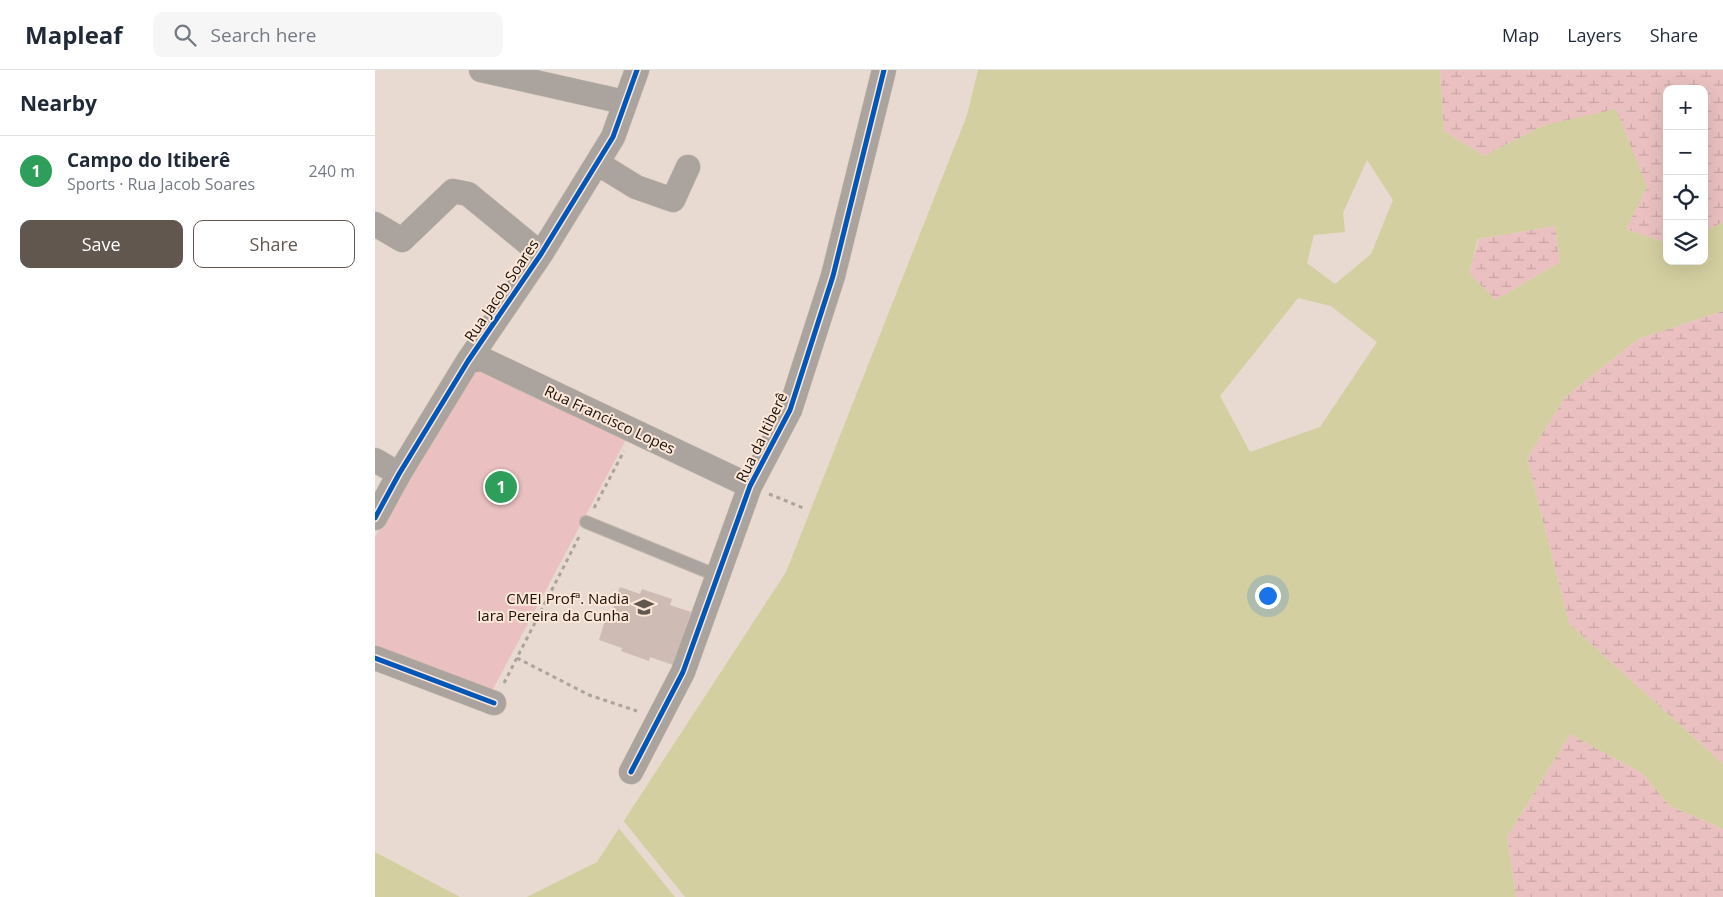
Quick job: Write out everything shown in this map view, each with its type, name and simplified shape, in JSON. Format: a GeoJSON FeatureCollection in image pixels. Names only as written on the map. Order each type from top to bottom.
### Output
{"type":"FeatureCollection","features":[{"type":"Feature","properties":{"kind":"street"},"geometry":{"type":"LineString","coordinates":[[481,70],[624,102]]}},
{"type":"Feature","properties":{"kind":"street","name":"Rua Jacob Soares"},"geometry":{"type":"LineString","coordinates":[[375,518],[399,474],[468,361],[541,254],[613,137],[637,70]]}},
{"type":"Feature","properties":{"kind":"street","name":"Rua da Itiberê"},"geometry":{"type":"LineString","coordinates":[[631,772],[683,672],[750,486],[790,410],[833,276],[883,70]]}},
{"type":"Feature","properties":{"kind":"street"},"geometry":{"type":"LineString","coordinates":[[597,163],[636,187],[673,200],[688,167]]}},
{"type":"Feature","properties":{"kind":"street"},"geometry":{"type":"LineString","coordinates":[[375,224],[402,240],[453,191],[468,194],[541,254]]}},
{"type":"Feature","properties":{"kind":"street","name":"Rua Francisco Lopes"},"geometry":{"type":"LineString","coordinates":[[468,361],[482,359],[750,486]]}},
{"type":"Feature","properties":{"kind":"street"},"geometry":{"type":"LineString","coordinates":[[375,460],[399,474]]}},
{"type":"Feature","properties":{"kind":"street"},"geometry":{"type":"LineString","coordinates":[[375,658],[494,703]]}},
{"type":"Feature","properties":{"kind":"lane"},"geometry":{"type":"LineString","coordinates":[[586,522],[717,576]]}},
{"type":"Feature","properties":{"kind":"path"},"geometry":{"type":"LineString","coordinates":[[494,703],[586,522],[635,431]]}},
{"type":"Feature","properties":{"kind":"path"},"geometry":{"type":"LineString","coordinates":[[750,486],[806,509]]}},
{"type":"Feature","properties":{"kind":"path"},"geometry":{"type":"LineString","coordinates":[[517,658],[589,696],[659,718]]}},
{"type":"Feature","properties":{"kind":"green space"},"geometry":{"type":"Polygon","coordinates":[[[1440,70],[1723,70],[1723,222],[1708,230],[1708,85],[1663,85],[1663,242],[1626,229],[1646,187],[1545,125],[1484,156],[1444,131],[1440,70]]]}},
{"type":"Feature","properties":{"kind":"green space"},"geometry":{"type":"Polygon","coordinates":[[[1555,226],[1560,262],[1495,300],[1469,273],[1479,239],[1555,226]]]}},
{"type":"Feature","properties":{"kind":"green space"},"geometry":{"type":"Polygon","coordinates":[[[1723,311],[1723,764],[1569,624],[1527,458],[1565,397],[1638,339],[1723,311]]]}},
{"type":"Feature","properties":{"kind":"green space"},"geometry":{"type":"Polygon","coordinates":[[[472,363],[627,438],[492,691],[375,647],[375,537],[472,363]]]}},
{"type":"Feature","properties":{"kind":"green space"},"geometry":{"type":"Polygon","coordinates":[[[1570,734],[1642,773],[1670,806],[1723,829],[1723,897],[1516,897],[1507,837],[1570,734]]]}},
{"type":"Feature","properties":{"kind":"shaded area"},"geometry":{"type":"Polygon","coordinates":[[[978,70],[1440,70],[1444,131],[1484,156],[1545,125],[1616,109],[1647,187],[1626,229],[1663,242],[1663,265],[1708,265],[1708,230],[1723,222],[1723,311],[1638,339],[1565,397],[1527,458],[1569,624],[1723,764],[1723,829],[1670,806],[1642,773],[1570,734],[1507,837],[1516,897],[527,897],[597,862],[786,572],[967,115],[978,70]],[[1367,160],[1343,213],[1345,232],[1314,235],[1307,263],[1335,284],[1371,254],[1393,200],[1367,160]],[[1555,226],[1478,239],[1469,273],[1495,300],[1560,262],[1555,226]],[[1298,298],[1220,396],[1250,452],[1320,427],[1377,342],[1331,306],[1298,298]]]}},
{"type":"Feature","properties":{"kind":"shaded area"},"geometry":{"type":"Polygon","coordinates":[[[375,852],[460,897],[375,897],[375,852]]]}},
{"type":"Feature","properties":{"kind":"pier"},"geometry":{"type":"Polygon","coordinates":[[[622,819],[685,897],[675,897],[617,826],[622,819]]]}},
{"type":"Feature","properties":{"kind":"building"},"geometry":{"type":"Polygon","coordinates":[[[620,587],[640,594],[642,589],[672,599],[670,605],[691,612],[673,665],[650,657],[649,661],[621,651],[622,648],[599,640],[605,620],[612,623],[615,613],[612,612],[620,587]]]}},
{"type":"Feature","properties":{"kind":"cycle path"},"geometry":{"type":"LineString","coordinates":[[375,518],[399,474],[468,361],[541,254],[613,137],[637,70]]}},
{"type":"Feature","properties":{"kind":"cycle path"},"geometry":{"type":"LineString","coordinates":[[631,772],[683,672],[750,486],[790,410],[833,276],[884,70]]}},
{"type":"Feature","properties":{"kind":"cycle path"},"geometry":{"type":"LineString","coordinates":[[375,658],[494,703]]}},
{"type":"Feature","properties":{"kind":"place","name":"Campo do Itiberê"},"geometry":{"type":"Point","coordinates":[501,487]}},
{"type":"Feature","properties":{"kind":"place","name":"CMEI Profª. Nadia Iara Pereira da Cunha"},"geometry":{"type":"Point","coordinates":[644,607]}}]}
